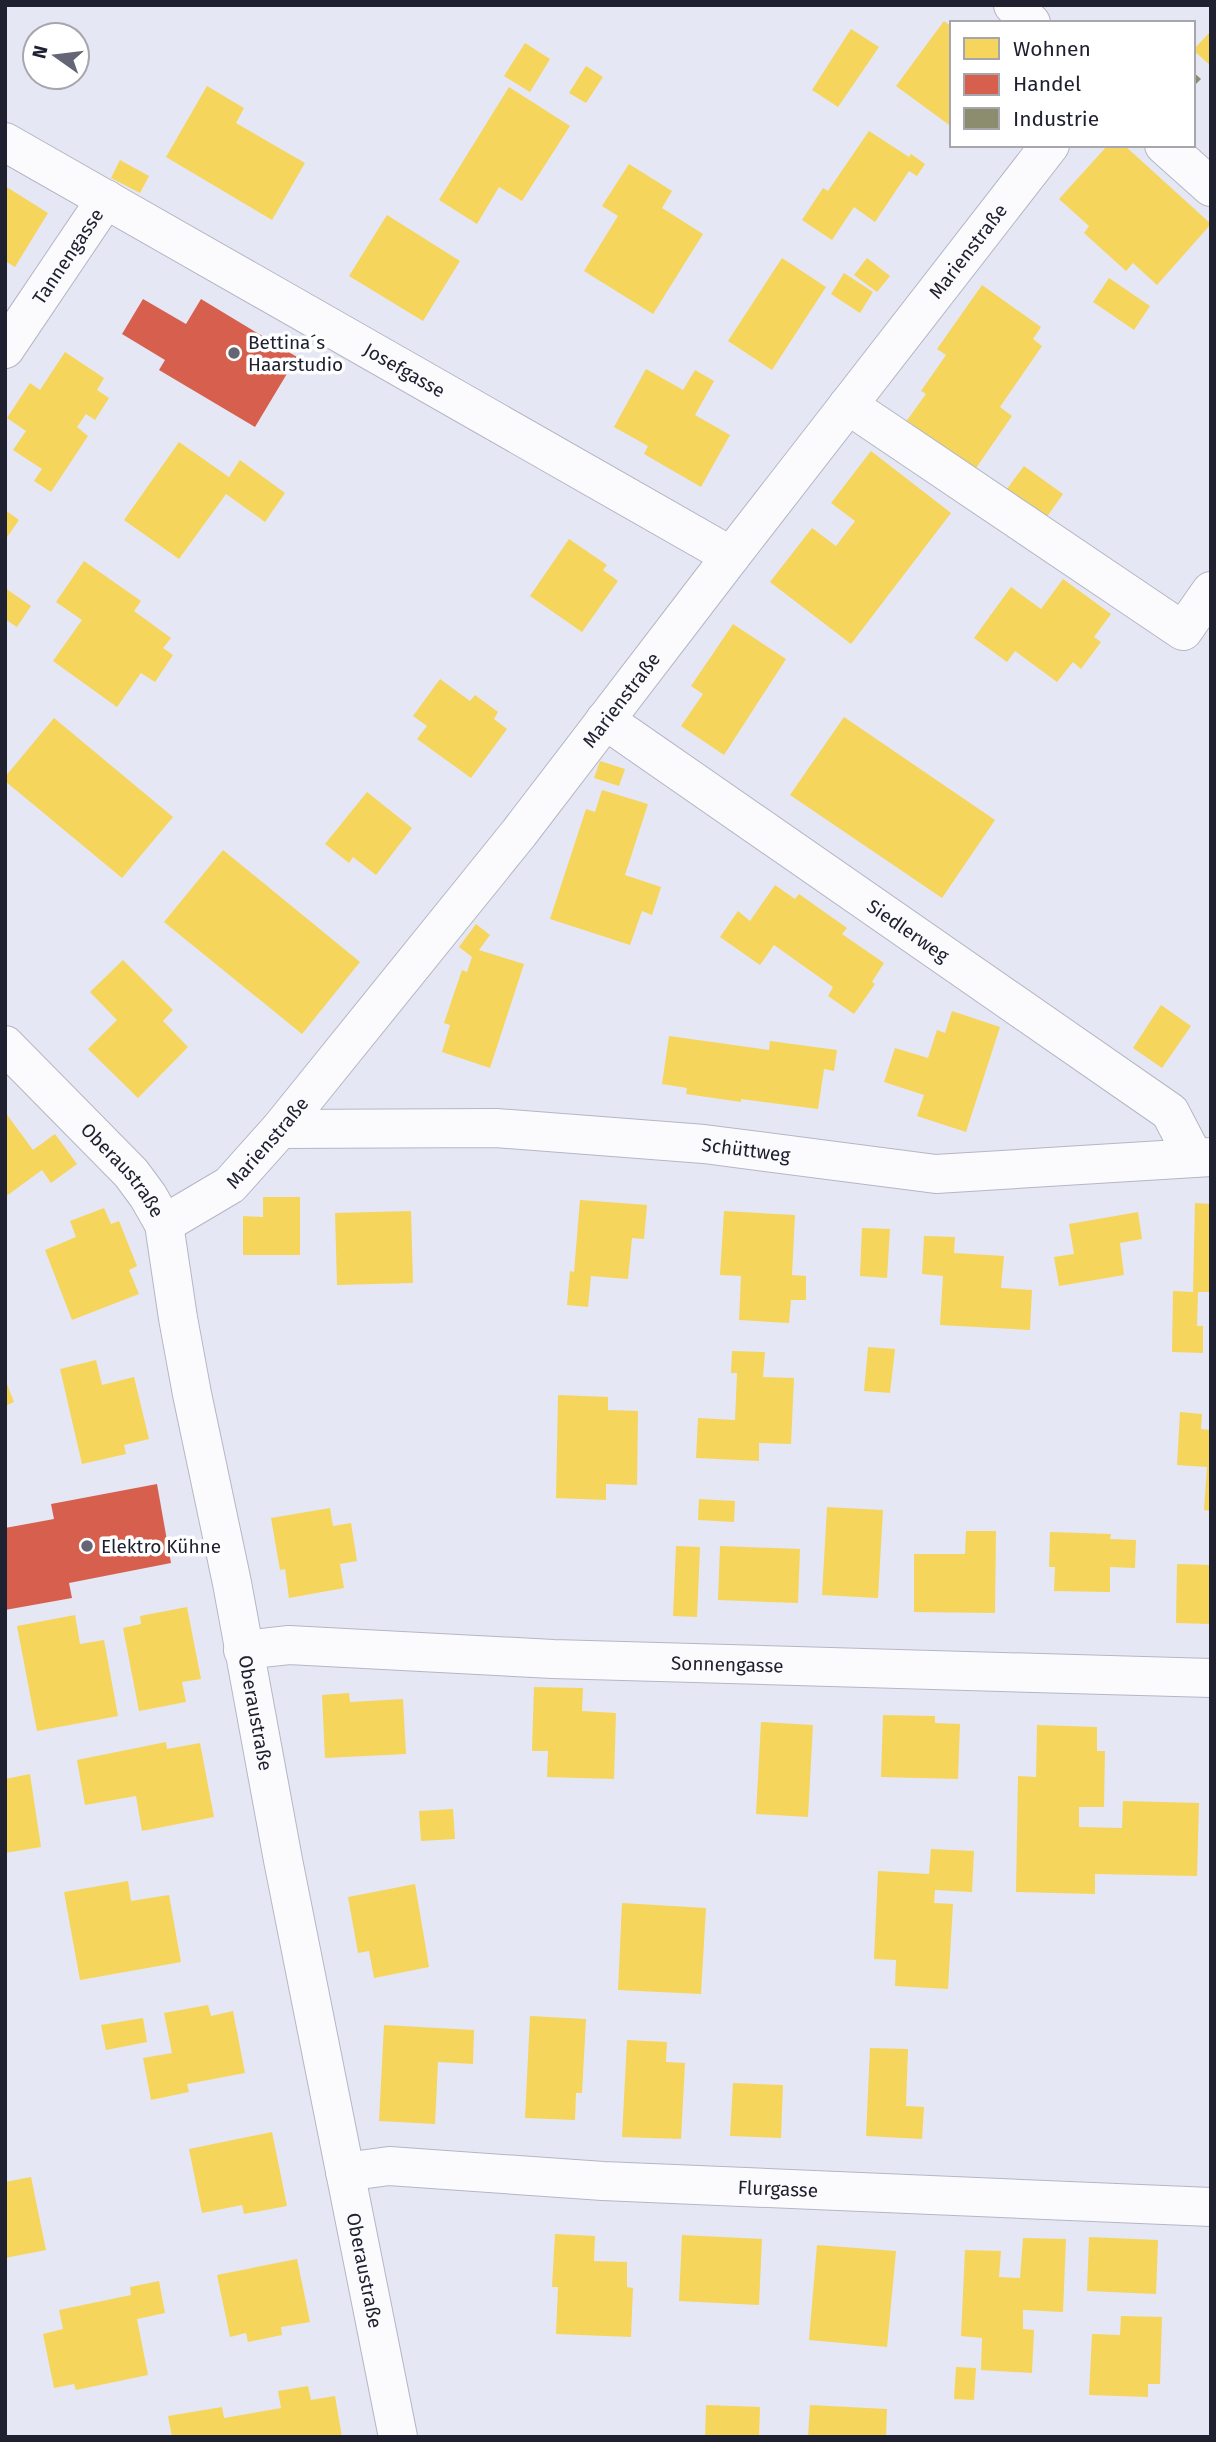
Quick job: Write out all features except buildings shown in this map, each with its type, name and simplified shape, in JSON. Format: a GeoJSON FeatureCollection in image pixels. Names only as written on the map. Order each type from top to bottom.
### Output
{"type":"FeatureCollection","features":[{"type":"Feature","properties":{"kind":"street"},"geometry":{"type":"LineString","coordinates":[[1013,5],[1029,21]]}},
{"type":"Feature","properties":{"kind":"street","name":"Josefgasse"},"geometry":{"type":"LineString","coordinates":[[5,142],[731,556]]}},
{"type":"Feature","properties":{"kind":"street","name":"Marienstraße"},"geometry":{"type":"LineString","coordinates":[[164,1224],[230,1185],[280,1129],[519,833],[1048,147]]}},
{"type":"Feature","properties":{"kind":"street"},"geometry":{"type":"LineString","coordinates":[[1166,147],[1211,187]]}},
{"type":"Feature","properties":{"kind":"street","name":"Tannengasse"},"geometry":{"type":"LineString","coordinates":[[5,349],[106,199]]}},
{"type":"Feature","properties":{"kind":"street"},"geometry":{"type":"LineString","coordinates":[[848,405],[1183,631],[1211,591]]}},
{"type":"Feature","properties":{"kind":"street","name":"Siedlerweg"},"geometry":{"type":"LineString","coordinates":[[605,720],[1170,1112],[1202,1157]]}},
{"type":"Feature","properties":{"kind":"street","name":"Oberaustraße"},"geometry":{"type":"LineString","coordinates":[[5,1045],[131,1172],[164,1224],[178,1318],[398,2437]]}},
{"type":"Feature","properties":{"kind":"street","name":"Schüttweg"},"geometry":{"type":"LineString","coordinates":[[280,1129],[496,1128],[704,1144],[936,1174],[1202,1157]]}},
{"type":"Feature","properties":{"kind":"street","name":"Sonnengasse"},"geometry":{"type":"LineString","coordinates":[[243,1650],[289,1645],[553,1659],[1211,1678]]}},
{"type":"Feature","properties":{"kind":"street","name":"Flurgasse"},"geometry":{"type":"LineString","coordinates":[[345,2172],[389,2166],[603,2181],[1211,2207]]}},
{"type":"Feature","properties":{"kind":"place","name":"Bettina´s Haarstudio"},"geometry":{"type":"Point","coordinates":[234,353]}},
{"type":"Feature","properties":{"kind":"place","name":"Elektro Kühne"},"geometry":{"type":"Point","coordinates":[87,1546]}}]}
